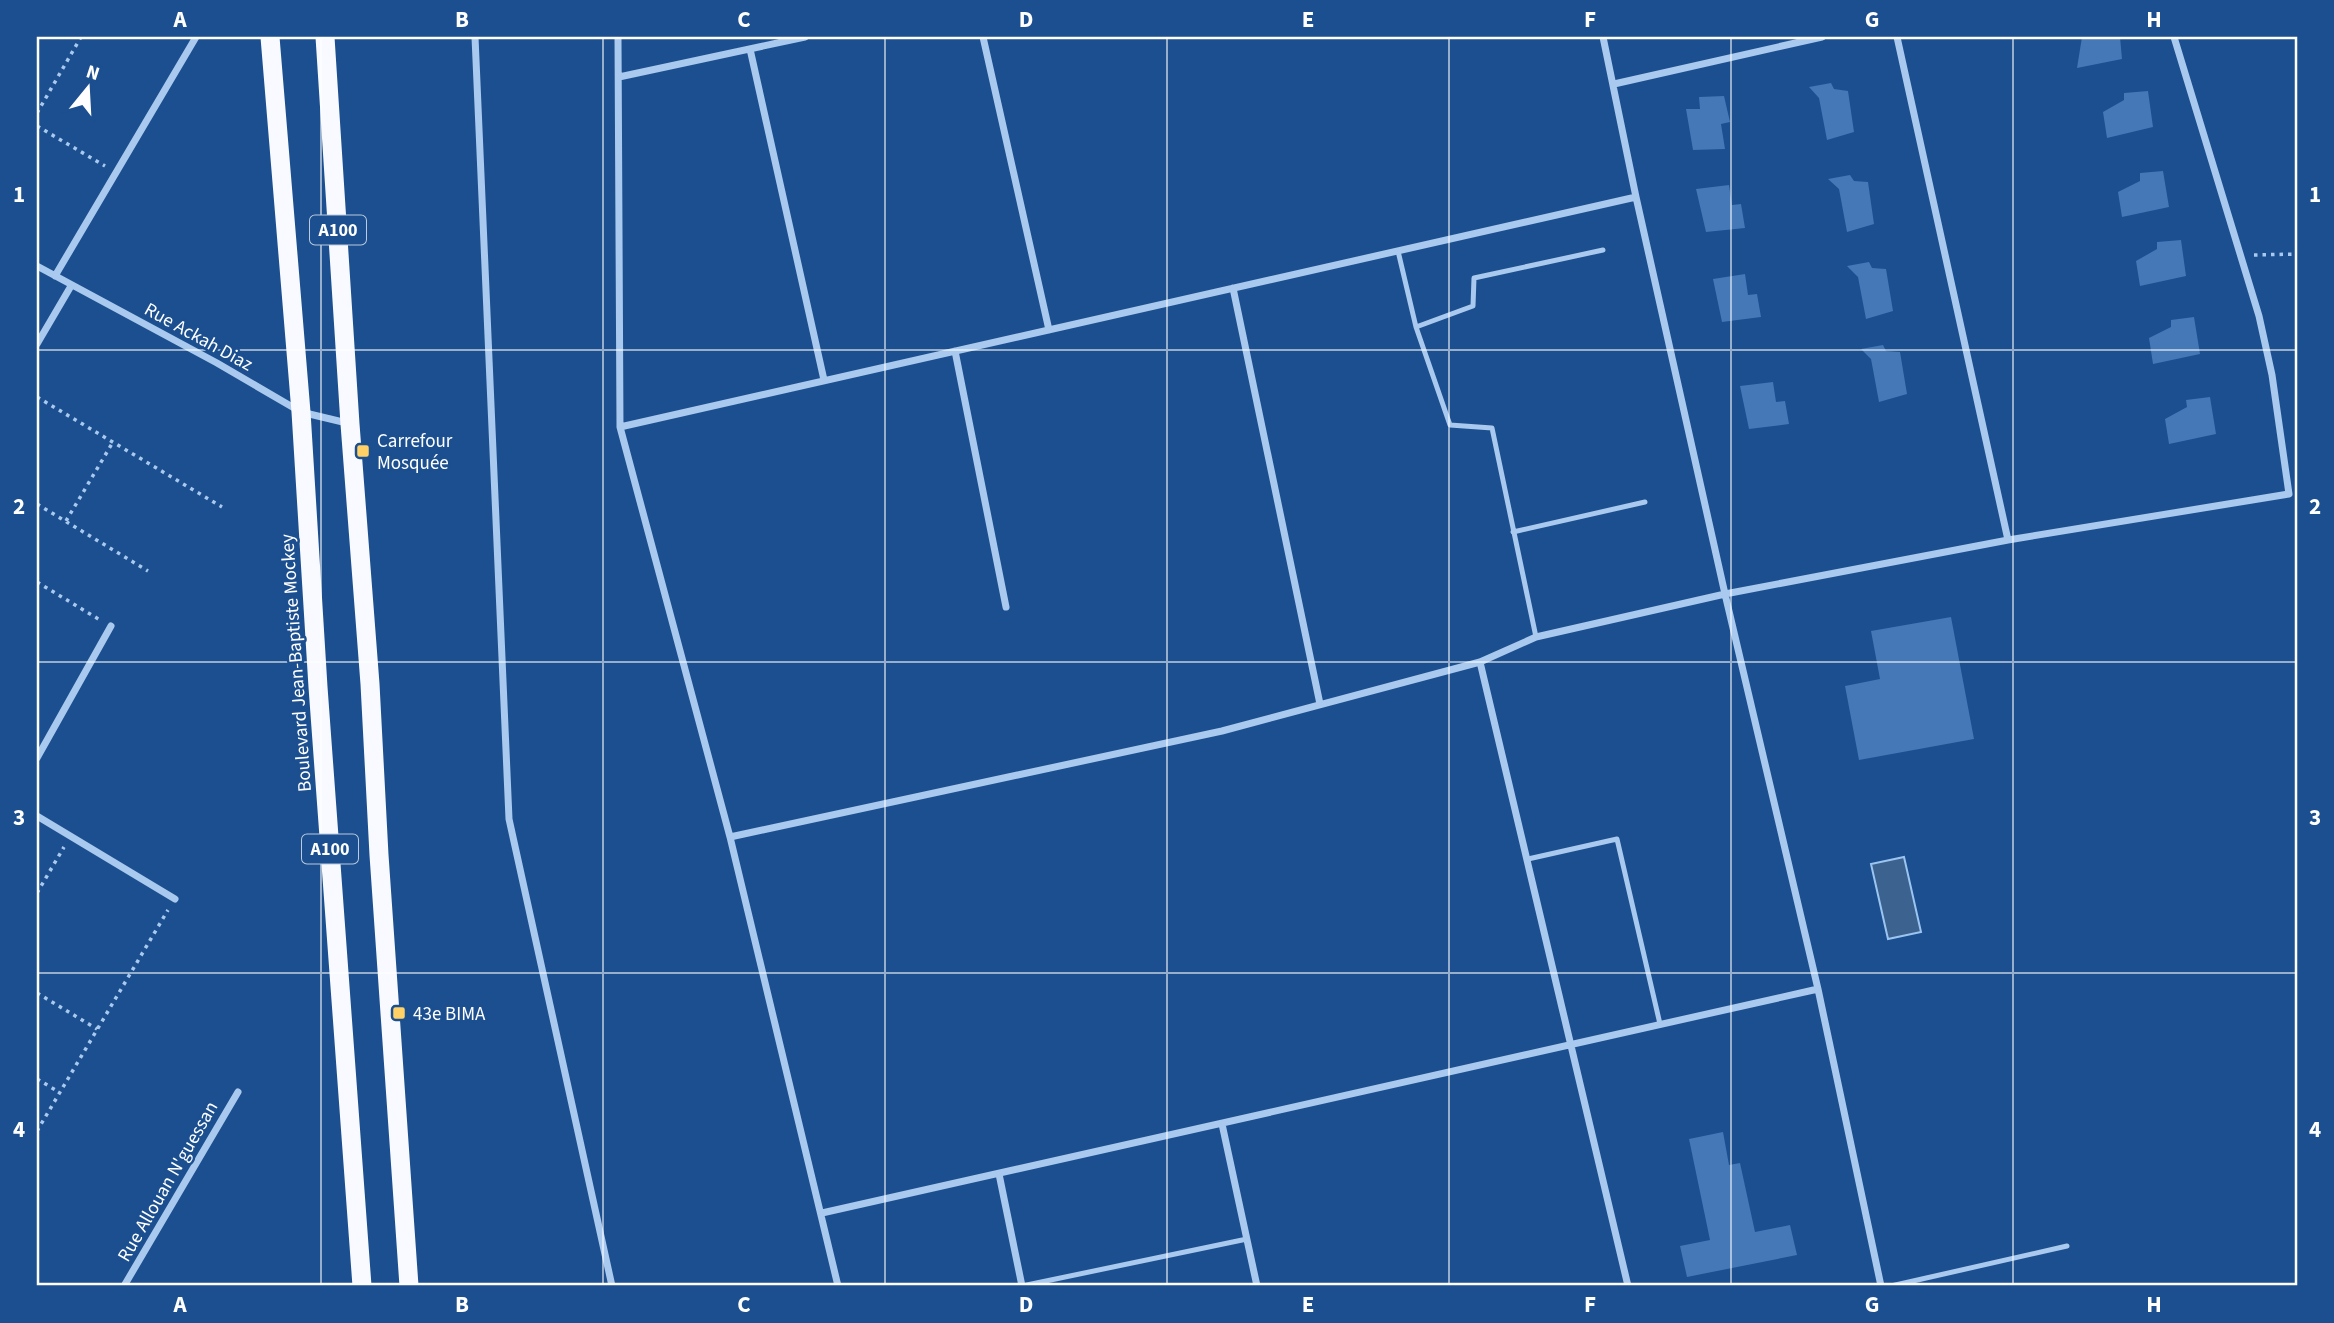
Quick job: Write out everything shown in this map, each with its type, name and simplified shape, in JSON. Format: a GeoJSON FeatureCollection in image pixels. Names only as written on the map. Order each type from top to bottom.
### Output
{"type":"FeatureCollection","features":[{"type":"Feature","properties":{"kind":"highway","name":"Boulevard Jean-Baptiste Mockey"},"geometry":{"type":"LineString","coordinates":[[270,37],[301,412],[318,687],[362,1286]]}},
{"type":"Feature","properties":{"kind":"highway","name":"A100"},"geometry":{"type":"LineString","coordinates":[[325,37],[410,1286]]}},
{"type":"Feature","properties":{"kind":"street"},"geometry":{"type":"LineString","coordinates":[[55,276],[196,37]]}},
{"type":"Feature","properties":{"kind":"street"},"geometry":{"type":"LineString","coordinates":[[475,37],[509,819],[612,1286]]}},
{"type":"Feature","properties":{"kind":"street"},"geometry":{"type":"LineString","coordinates":[[618,37],[620,427],[730,837],[838,1286]]}},
{"type":"Feature","properties":{"kind":"street"},"geometry":{"type":"LineString","coordinates":[[619,77],[805,37]]}},
{"type":"Feature","properties":{"kind":"street"},"geometry":{"type":"LineString","coordinates":[[983,37],[1049,330]]}},
{"type":"Feature","properties":{"kind":"street"},"geometry":{"type":"LineString","coordinates":[[1603,37],[1725,594],[1818,989],[1881,1286]]}},
{"type":"Feature","properties":{"kind":"street"},"geometry":{"type":"LineString","coordinates":[[1614,83],[1822,37]]}},
{"type":"Feature","properties":{"kind":"street"},"geometry":{"type":"LineString","coordinates":[[1896,37],[2008,540]]}},
{"type":"Feature","properties":{"kind":"street"},"geometry":{"type":"LineString","coordinates":[[730,837],[1222,731],[1480,662],[1535,637],[1725,594],[2008,540],[2289,494],[2272,375],[2259,316],[2174,37]]}},
{"type":"Feature","properties":{"kind":"street"},"geometry":{"type":"LineString","coordinates":[[750,49],[824,380]]}},
{"type":"Feature","properties":{"kind":"street"},"geometry":{"type":"LineString","coordinates":[[620,427],[1636,197]]}},
{"type":"Feature","properties":{"kind":"street","name":"Rue Ackah Diaz"},"geometry":{"type":"LineString","coordinates":[[37,265],[301,412],[350,424]]}},
{"type":"Feature","properties":{"kind":"street"},"geometry":{"type":"LineString","coordinates":[[37,344],[71,286]]}},
{"type":"Feature","properties":{"kind":"street"},"geometry":{"type":"LineString","coordinates":[[1233,288],[1320,704]]}},
{"type":"Feature","properties":{"kind":"street"},"geometry":{"type":"LineString","coordinates":[[956,351],[1006,607]]}},
{"type":"Feature","properties":{"kind":"street"},"geometry":{"type":"LineString","coordinates":[[37,758],[111,626]]}},
{"type":"Feature","properties":{"kind":"street"},"geometry":{"type":"LineString","coordinates":[[1480,662],[1628,1286]]}},
{"type":"Feature","properties":{"kind":"street"},"geometry":{"type":"LineString","coordinates":[[37,816],[175,899]]}},
{"type":"Feature","properties":{"kind":"street"},"geometry":{"type":"LineString","coordinates":[[822,1213],[1818,989]]}},
{"type":"Feature","properties":{"kind":"street","name":"Rue Allouan N'guessan"},"geometry":{"type":"LineString","coordinates":[[124,1286],[238,1092]]}},
{"type":"Feature","properties":{"kind":"street"},"geometry":{"type":"LineString","coordinates":[[1222,1124],[1256,1286]]}},
{"type":"Feature","properties":{"kind":"street"},"geometry":{"type":"LineString","coordinates":[[999,1174],[1022,1286]]}},
{"type":"Feature","properties":{"kind":"lane"},"geometry":{"type":"LineString","coordinates":[[1416,327],[1473,306],[1474,278],[1603,250]]}},
{"type":"Feature","properties":{"kind":"lane"},"geometry":{"type":"LineString","coordinates":[[1398,251],[1416,327],[1450,425],[1492,428],[1535,637]]}},
{"type":"Feature","properties":{"kind":"lane"},"geometry":{"type":"LineString","coordinates":[[1513,532],[1645,502]]}},
{"type":"Feature","properties":{"kind":"lane"},"geometry":{"type":"LineString","coordinates":[[1528,859],[1617,839],[1660,1024]]}},
{"type":"Feature","properties":{"kind":"lane"},"geometry":{"type":"LineString","coordinates":[[1022,1286],[1247,1239]]}},
{"type":"Feature","properties":{"kind":"lane"},"geometry":{"type":"LineString","coordinates":[[1891,1286],[2067,1246]]}},
{"type":"Feature","properties":{"kind":"path"},"geometry":{"type":"LineString","coordinates":[[37,113],[81,37]]}},
{"type":"Feature","properties":{"kind":"path"},"geometry":{"type":"LineString","coordinates":[[37,126],[116,172]]}},
{"type":"Feature","properties":{"kind":"path"},"geometry":{"type":"LineString","coordinates":[[2241,256],[2297,254]]}},
{"type":"Feature","properties":{"kind":"path"},"geometry":{"type":"LineString","coordinates":[[37,397],[222,507]]}},
{"type":"Feature","properties":{"kind":"path"},"geometry":{"type":"LineString","coordinates":[[66,522],[113,442]]}},
{"type":"Feature","properties":{"kind":"path"},"geometry":{"type":"LineString","coordinates":[[37,504],[148,571]]}},
{"type":"Feature","properties":{"kind":"path"},"geometry":{"type":"LineString","coordinates":[[37,582],[111,626]]}},
{"type":"Feature","properties":{"kind":"path"},"geometry":{"type":"LineString","coordinates":[[37,893],[70,836]]}},
{"type":"Feature","properties":{"kind":"path"},"geometry":{"type":"LineString","coordinates":[[37,1131],[175,899]]}},
{"type":"Feature","properties":{"kind":"path"},"geometry":{"type":"LineString","coordinates":[[37,993],[97,1029]]}},
{"type":"Feature","properties":{"kind":"path"},"geometry":{"type":"LineString","coordinates":[[37,1079],[60,1093]]}},
{"type":"Feature","properties":{"kind":"water"},"geometry":{"type":"Polygon","coordinates":[[[1904,857],[1921,932],[1888,939],[1871,864],[1904,857]]]}},
{"type":"Feature","properties":{"kind":"building"},"geometry":{"type":"Polygon","coordinates":[[[2082,37],[2120,37],[2122,59],[2077,68],[2082,37]]]}},
{"type":"Feature","properties":{"kind":"building"},"geometry":{"type":"Polygon","coordinates":[[[1831,83],[1834,89],[1848,91],[1854,132],[1827,140],[1819,98],[1809,87],[1831,83]]]}},
{"type":"Feature","properties":{"kind":"building"},"geometry":{"type":"Polygon","coordinates":[[[2148,91],[2153,127],[2107,138],[2103,112],[2124,100],[2124,93],[2148,91]]]}},
{"type":"Feature","properties":{"kind":"building"},"geometry":{"type":"Polygon","coordinates":[[[1724,96],[1730,122],[1721,124],[1725,149],[1693,150],[1686,109],[1700,109],[1699,97],[1724,96]]]}},
{"type":"Feature","properties":{"kind":"building"},"geometry":{"type":"Polygon","coordinates":[[[2163,171],[2169,207],[2122,217],[2118,192],[2140,181],[2140,173],[2163,171]]]}},
{"type":"Feature","properties":{"kind":"building"},"geometry":{"type":"Polygon","coordinates":[[[1850,175],[1854,181],[1868,182],[1874,224],[1847,232],[1839,189],[1828,179],[1850,175]]]}},
{"type":"Feature","properties":{"kind":"building"},"geometry":{"type":"Polygon","coordinates":[[[1729,185],[1732,205],[1741,204],[1745,228],[1706,232],[1696,189],[1729,185]]]}},
{"type":"Feature","properties":{"kind":"building"},"geometry":{"type":"Polygon","coordinates":[[[2181,240],[2186,276],[2140,286],[2136,261],[2157,249],[2157,242],[2181,240]]]}},
{"type":"Feature","properties":{"kind":"building"},"geometry":{"type":"Polygon","coordinates":[[[1869,262],[1872,268],[1886,269],[1893,311],[1866,319],[1858,277],[1847,266],[1869,262]]]}},
{"type":"Feature","properties":{"kind":"building"},"geometry":{"type":"Polygon","coordinates":[[[1745,274],[1748,295],[1757,294],[1761,317],[1722,322],[1713,279],[1745,274]]]}},
{"type":"Feature","properties":{"kind":"building"},"geometry":{"type":"Polygon","coordinates":[[[2194,317],[2200,354],[2153,364],[2149,338],[2171,327],[2171,320],[2194,317]]]}},
{"type":"Feature","properties":{"kind":"building"},"geometry":{"type":"Polygon","coordinates":[[[1883,345],[1886,351],[1900,352],[1907,394],[1879,402],[1871,359],[1861,349],[1883,345]]]}},
{"type":"Feature","properties":{"kind":"building"},"geometry":{"type":"Polygon","coordinates":[[[1773,382],[1776,402],[1785,401],[1789,424],[1749,429],[1740,386],[1773,382]]]}},
{"type":"Feature","properties":{"kind":"building"},"geometry":{"type":"Polygon","coordinates":[[[2210,397],[2216,434],[2169,444],[2165,419],[2187,407],[2186,400],[2210,397]]]}},
{"type":"Feature","properties":{"kind":"building"},"geometry":{"type":"Polygon","coordinates":[[[1951,617],[1974,739],[1859,760],[1845,686],[1880,679],[1871,631],[1951,617]]]}},
{"type":"Feature","properties":{"kind":"building"},"geometry":{"type":"Polygon","coordinates":[[[1723,1132],[1729,1165],[1740,1163],[1755,1232],[1790,1225],[1797,1255],[1687,1277],[1680,1246],[1710,1240],[1689,1139],[1723,1132]]]}},
{"type":"Feature","properties":{"kind":"place","name":"Carrefour Mosquée"},"geometry":{"type":"Point","coordinates":[363,451]}},
{"type":"Feature","properties":{"kind":"place","name":"43e BIMA"},"geometry":{"type":"Point","coordinates":[399,1013]}}]}
